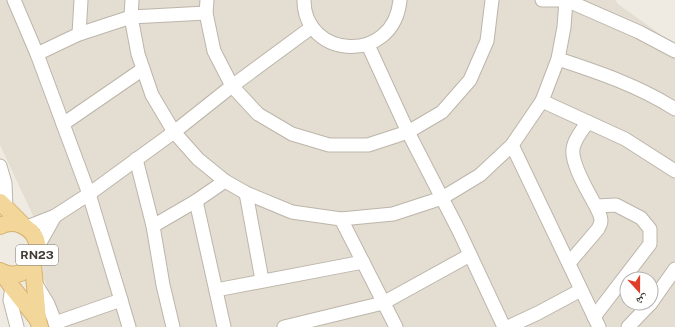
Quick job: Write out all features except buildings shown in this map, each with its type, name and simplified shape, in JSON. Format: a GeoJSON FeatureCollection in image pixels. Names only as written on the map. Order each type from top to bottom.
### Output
{"type":"FeatureCollection","features":[{"type":"Feature","properties":{"kind":"main road","name":"RN23"},"geometry":{"type":"LineString","coordinates":[[1,271],[19,274],[27,270],[33,264],[37,255],[38,246],[36,237],[3,205]]}},
{"type":"Feature","properties":{"kind":"main road"},"geometry":{"type":"LineString","coordinates":[[0,226],[12,223],[25,226]]}},
{"type":"Feature","properties":{"kind":"main road","name":"RN23"},"geometry":{"type":"LineString","coordinates":[[33,264],[39,324]]}},
{"type":"Feature","properties":{"kind":"main road","name":"RN23"},"geometry":{"type":"LineString","coordinates":[[1,271],[39,324]]}},
{"type":"Feature","properties":{"kind":"street"},"geometry":{"type":"LineString","coordinates":[[14,0],[89,194],[129,327]]}},
{"type":"Feature","properties":{"kind":"street"},"geometry":{"type":"LineString","coordinates":[[79,34],[81,0]]}},
{"type":"Feature","properties":{"kind":"street"},"geometry":{"type":"LineString","coordinates":[[132,0],[131,17],[138,54],[152,95],[174,132],[198,159],[225,181],[246,194],[292,212],[341,219],[393,214],[442,198],[480,175],[512,145],[542,101],[558,59],[564,27],[566,0]]}},
{"type":"Feature","properties":{"kind":"street"},"geometry":{"type":"LineString","coordinates":[[304,0],[306,15],[312,27],[323,38],[337,45],[352,47],[368,45],[380,38],[390,28],[397,15],[400,0]]}},
{"type":"Feature","properties":{"kind":"street"},"geometry":{"type":"LineString","coordinates":[[36,54],[79,34],[131,17],[206,6],[214,51],[232,86],[258,114],[292,134],[329,145],[368,145],[408,132],[442,112],[470,80],[487,41],[492,0]]}},
{"type":"Feature","properties":{"kind":"street"},"geometry":{"type":"LineString","coordinates":[[542,0],[566,0],[639,32],[675,51]]}},
{"type":"Feature","properties":{"kind":"street"},"geometry":{"type":"LineString","coordinates":[[25,226],[55,216],[89,194],[174,132],[232,86],[312,27]]}},
{"type":"Feature","properties":{"kind":"street"},"geometry":{"type":"LineString","coordinates":[[368,45],[408,132],[442,198],[504,327]]}},
{"type":"Feature","properties":{"kind":"street"},"geometry":{"type":"LineString","coordinates":[[558,59],[588,69],[656,96],[675,109]]}},
{"type":"Feature","properties":{"kind":"street"},"geometry":{"type":"LineString","coordinates":[[63,124],[142,69]]}},
{"type":"Feature","properties":{"kind":"street"},"geometry":{"type":"LineString","coordinates":[[542,101],[625,139],[675,170]]}},
{"type":"Feature","properties":{"kind":"street"},"geometry":{"type":"LineString","coordinates":[[568,263],[598,229],[601,219],[573,156],[575,143],[588,122]]}},
{"type":"Feature","properties":{"kind":"street"},"geometry":{"type":"LineString","coordinates":[[512,145],[597,322],[650,244],[650,229],[641,218],[616,205],[596,206]]}},
{"type":"Feature","properties":{"kind":"street"},"geometry":{"type":"LineString","coordinates":[[136,159],[153,226],[163,285],[173,327]]}},
{"type":"Feature","properties":{"kind":"street"},"geometry":{"type":"LineString","coordinates":[[0,166],[5,183],[3,205]]}},
{"type":"Feature","properties":{"kind":"street"},"geometry":{"type":"LineString","coordinates":[[153,226],[196,201],[225,181]]}},
{"type":"Feature","properties":{"kind":"street"},"geometry":{"type":"LineString","coordinates":[[246,194],[262,280]]}},
{"type":"Feature","properties":{"kind":"street"},"geometry":{"type":"LineString","coordinates":[[196,201],[224,327]]}},
{"type":"Feature","properties":{"kind":"street"},"geometry":{"type":"LineString","coordinates":[[38,246],[55,216]]}},
{"type":"Feature","properties":{"kind":"street"},"geometry":{"type":"LineString","coordinates":[[341,219],[396,327]]}},
{"type":"Feature","properties":{"kind":"street"},"geometry":{"type":"LineString","coordinates":[[284,327],[383,303],[470,255]]}},
{"type":"Feature","properties":{"kind":"street"},"geometry":{"type":"LineString","coordinates":[[216,290],[262,280],[363,262]]}},
{"type":"Feature","properties":{"kind":"street"},"geometry":{"type":"LineString","coordinates":[[659,292],[675,269]]}},
{"type":"Feature","properties":{"kind":"street"},"geometry":{"type":"LineString","coordinates":[[35,282],[48,304],[56,325],[121,300]]}},
{"type":"Feature","properties":{"kind":"street"},"geometry":{"type":"LineString","coordinates":[[12,287],[10,300],[17,327]]}},
{"type":"Feature","properties":{"kind":"street"},"geometry":{"type":"LineString","coordinates":[[508,327],[581,290]]}},
{"type":"Feature","properties":{"kind":"street"},"geometry":{"type":"LineString","coordinates":[[628,327],[643,311]]}},
{"type":"Feature","properties":{"kind":"shaded area"},"geometry":{"type":"Polygon","coordinates":[[[0,0],[615,0],[618,4],[675,45],[675,327],[59,327],[43,275],[45,241],[0,145],[0,0]]]}}]}
